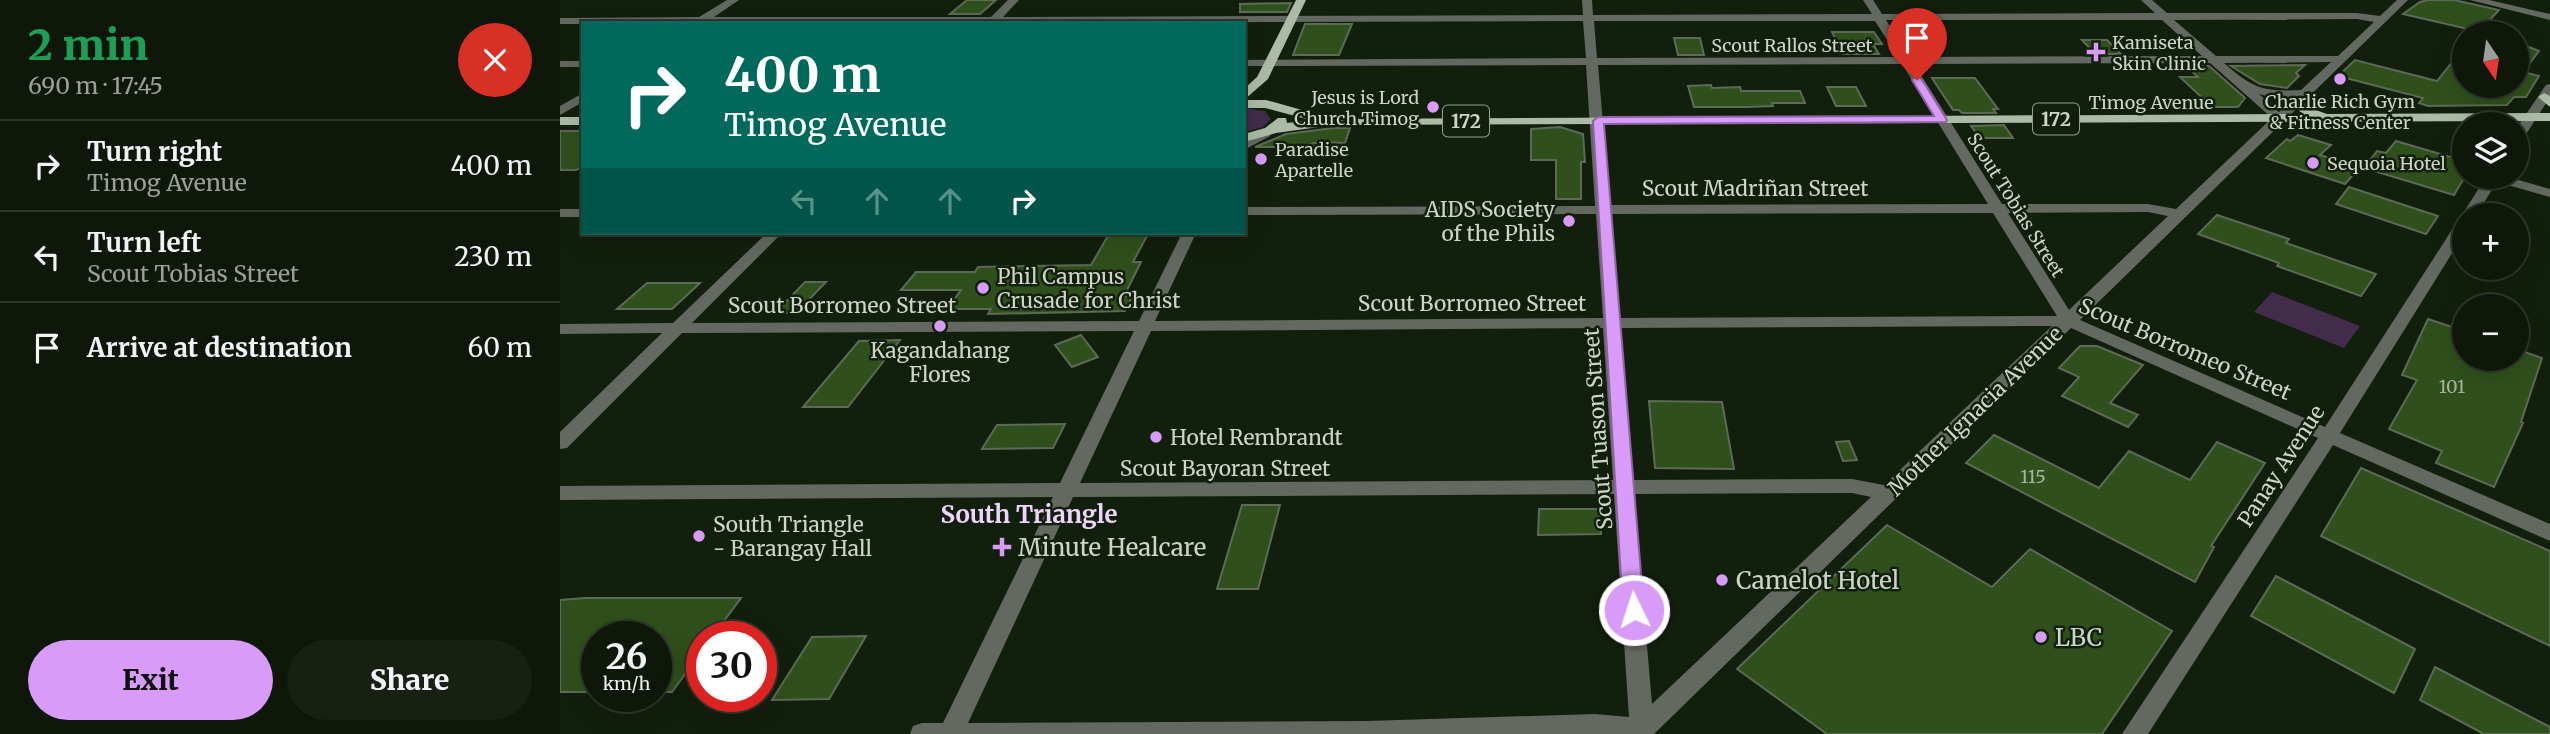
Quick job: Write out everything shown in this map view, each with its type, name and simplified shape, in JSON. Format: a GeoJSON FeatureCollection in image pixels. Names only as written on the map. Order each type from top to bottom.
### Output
{"type":"FeatureCollection","features":[{"type":"Feature","properties":{"kind":"main road"},"geometry":{"type":"LineString","coordinates":[[1246,94],[1262,79],[1301,0]]}},
{"type":"Feature","properties":{"kind":"main road"},"geometry":{"type":"LineString","coordinates":[[1262,79],[1265,97],[1283,119],[1270,131]]}},
{"type":"Feature","properties":{"kind":"main road"},"geometry":{"type":"LineString","coordinates":[[2299,98],[2309,112],[2338,119]]}},
{"type":"Feature","properties":{"kind":"main road","name":"172"},"geometry":{"type":"LineString","coordinates":[[1246,104],[1274,107]]}},
{"type":"Feature","properties":{"kind":"main road","name":"Timog Avenue"},"geometry":{"type":"LineString","coordinates":[[1274,107],[1333,121]]}},
{"type":"Feature","properties":{"kind":"main road","name":"Timog Avenue"},"geometry":{"type":"LineString","coordinates":[[2530,117],[2550,117]]}},
{"type":"Feature","properties":{"kind":"main road","name":"Timog Avenue"},"geometry":{"type":"LineString","coordinates":[[1270,131],[1333,121],[2452,118]]}},
{"type":"Feature","properties":{"kind":"main road"},"geometry":{"type":"LineString","coordinates":[[560,121],[581,121]]}},
{"type":"Feature","properties":{"kind":"main road","name":"172"},"geometry":{"type":"LineString","coordinates":[[1246,137],[1270,131]]}},
{"type":"Feature","properties":{"kind":"street"},"geometry":{"type":"LineString","coordinates":[[701,21],[734,0]]}},
{"type":"Feature","properties":{"kind":"street"},"geometry":{"type":"LineString","coordinates":[[993,21],[1014,0]]}},
{"type":"Feature","properties":{"kind":"street","name":"Scout Tuason Street"},"geometry":{"type":"LineString","coordinates":[[1587,0],[1643,732]]}},
{"type":"Feature","properties":{"kind":"street","name":"Scout Tobias Street"},"geometry":{"type":"LineString","coordinates":[[1868,0],[2068,321]]}},
{"type":"Feature","properties":{"kind":"street"},"geometry":{"type":"LineString","coordinates":[[2146,0],[2280,119]]}},
{"type":"Feature","properties":{"kind":"street","name":"Mother Ignacia Avenue"},"geometry":{"type":"LineString","coordinates":[[1643,732],[2403,0]]}},
{"type":"Feature","properties":{"kind":"street"},"geometry":{"type":"LineString","coordinates":[[2475,0],[2550,17]]}},
{"type":"Feature","properties":{"kind":"street"},"geometry":{"type":"LineString","coordinates":[[560,20],[993,21],[1878,16],[2357,16],[2382,20]]}},
{"type":"Feature","properties":{"kind":"street","name":"Scout Rallos Street"},"geometry":{"type":"LineString","coordinates":[[1246,63],[2340,59]]}},
{"type":"Feature","properties":{"kind":"street"},"geometry":{"type":"LineString","coordinates":[[560,64],[581,64]]}},
{"type":"Feature","properties":{"kind":"street"},"geometry":{"type":"LineString","coordinates":[[2243,85],[2299,98]]}},
{"type":"Feature","properties":{"kind":"street"},"geometry":{"type":"LineString","coordinates":[[2530,117],[2548,96]]}},
{"type":"Feature","properties":{"kind":"street"},"geometry":{"type":"LineString","coordinates":[[560,111],[581,98]]}},
{"type":"Feature","properties":{"kind":"street"},"geometry":{"type":"LineString","coordinates":[[1246,145],[1270,131]]}},
{"type":"Feature","properties":{"kind":"street"},"geometry":{"type":"LineString","coordinates":[[2529,187],[2550,193]]}},
{"type":"Feature","properties":{"kind":"street","name":"Scout Madriñan Street"},"geometry":{"type":"LineString","coordinates":[[1246,211],[2148,208],[2180,214]]}},
{"type":"Feature","properties":{"kind":"street"},"geometry":{"type":"LineString","coordinates":[[560,213],[581,213]]}},
{"type":"Feature","properties":{"kind":"street"},"geometry":{"type":"LineString","coordinates":[[560,443],[773,235]]}},
{"type":"Feature","properties":{"kind":"street"},"geometry":{"type":"LineString","coordinates":[[951,733],[1188,235]]}},
{"type":"Feature","properties":{"kind":"street","name":"Panay Avenue"},"geometry":{"type":"LineString","coordinates":[[2134,734],[2329,436],[2452,241]]}},
{"type":"Feature","properties":{"kind":"street","name":"Scout Borromeo Street"},"geometry":{"type":"LineString","coordinates":[[560,329],[2068,321],[2550,533]]}},
{"type":"Feature","properties":{"kind":"street"},"geometry":{"type":"LineString","coordinates":[[2010,323],[2032,341],[2035,352]]}},
{"type":"Feature","properties":{"kind":"street","name":"Scout Bayoran Street"},"geometry":{"type":"LineString","coordinates":[[560,493],[1853,486],[1890,493]]}},
{"type":"Feature","properties":{"kind":"street"},"geometry":{"type":"LineString","coordinates":[[922,734],[1556,731],[1595,725],[1643,732]]}},
{"type":"Feature","properties":{"kind":"shaded area"},"geometry":{"type":"Polygon","coordinates":[[[1246,108],[1265,111],[1271,119],[1263,127],[1246,131],[1246,108]]]}},
{"type":"Feature","properties":{"kind":"shaded area"},"geometry":{"type":"Polygon","coordinates":[[[2272,292],[2360,326],[2344,348],[2254,312],[2272,292]]]}},
{"type":"Feature","properties":{"kind":"building"},"geometry":{"type":"Polygon","coordinates":[[[967,0],[996,0],[980,14],[950,14],[967,0]]]}},
{"type":"Feature","properties":{"kind":"building"},"geometry":{"type":"Polygon","coordinates":[[[2454,0],[2499,10],[2489,21],[2452,21],[2452,25],[2403,14],[2420,2],[2454,0]]]}},
{"type":"Feature","properties":{"kind":"building"},"geometry":{"type":"Polygon","coordinates":[[[1291,3],[1287,12],[1240,12],[1240,4],[1291,3]]]}},
{"type":"Feature","properties":{"kind":"building"},"geometry":{"type":"Polygon","coordinates":[[[1305,24],[1352,24],[1339,55],[1293,55],[1305,24]]]}},
{"type":"Feature","properties":{"kind":"building"},"geometry":{"type":"Polygon","coordinates":[[[1832,32],[1874,32],[1882,44],[1873,44],[1879,54],[1843,54],[1832,32]]]}},
{"type":"Feature","properties":{"kind":"building"},"geometry":{"type":"Polygon","coordinates":[[[1674,38],[1700,38],[1704,55],[1678,55],[1674,38]]]}},
{"type":"Feature","properties":{"kind":"building"},"geometry":{"type":"Polygon","coordinates":[[[2082,40],[2107,40],[2121,54],[2095,54],[2082,40]]]}},
{"type":"Feature","properties":{"kind":"building"},"geometry":{"type":"Polygon","coordinates":[[[2529,47],[2539,51],[2529,64],[2529,47]]]}},
{"type":"Feature","properties":{"kind":"building"},"geometry":{"type":"Polygon","coordinates":[[[2355,60],[2437,81],[2452,62],[2452,98],[2513,98],[2507,105],[2428,106],[2419,103],[2423,98],[2338,76],[2355,60]]]}},
{"type":"Feature","properties":{"kind":"building"},"geometry":{"type":"Polygon","coordinates":[[[2305,65],[2296,73],[2299,76],[2287,88],[2260,84],[2231,66],[2305,65]]]}},
{"type":"Feature","properties":{"kind":"building"},"geometry":{"type":"Polygon","coordinates":[[[2186,66],[2209,66],[2245,98],[2238,107],[2212,107],[2180,77],[2198,77],[2186,66]]]}},
{"type":"Feature","properties":{"kind":"building"},"geometry":{"type":"Polygon","coordinates":[[[2529,74],[2539,76],[2529,92],[2529,74]]]}},
{"type":"Feature","properties":{"kind":"building"},"geometry":{"type":"Polygon","coordinates":[[[1932,78],[1975,78],[1998,109],[1993,109],[1996,113],[1962,113],[1953,110],[1932,78]]]}},
{"type":"Feature","properties":{"kind":"building"},"geometry":{"type":"Polygon","coordinates":[[[1711,85],[1712,88],[1740,87],[1741,91],[1800,91],[1805,103],[1694,107],[1688,86],[1711,85]]]}},
{"type":"Feature","properties":{"kind":"building"},"geometry":{"type":"Polygon","coordinates":[[[1827,87],[1856,87],[1866,106],[1836,106],[1827,87]]]}},
{"type":"Feature","properties":{"kind":"building"},"geometry":{"type":"Polygon","coordinates":[[[2004,125],[2013,138],[1980,138],[1971,126],[2004,125]]]}},
{"type":"Feature","properties":{"kind":"building"},"geometry":{"type":"Polygon","coordinates":[[[1560,127],[1583,134],[1585,162],[1581,162],[1581,199],[1556,199],[1556,160],[1531,160],[1531,129],[1560,127]]]}},
{"type":"Feature","properties":{"kind":"building"},"geometry":{"type":"Polygon","coordinates":[[[1350,128],[1345,143],[1255,147],[1286,134],[1350,128]]]}},
{"type":"Feature","properties":{"kind":"building"},"geometry":{"type":"Polygon","coordinates":[[[560,131],[581,131],[581,167],[576,170],[560,170],[560,131]]]}},
{"type":"Feature","properties":{"kind":"building","name":"Sequoia Hotel"},"geometry":{"type":"Polygon","coordinates":[[[2298,135],[2331,145],[2320,155],[2360,167],[2345,184],[2266,158],[2287,139],[2290,141],[2298,135]]]}},
{"type":"Feature","properties":{"kind":"building"},"geometry":{"type":"Polygon","coordinates":[[[2396,141],[2452,157],[2452,189],[2458,189],[2454,195],[2364,168],[2377,151],[2386,153],[2396,141]]]}},
{"type":"Feature","properties":{"kind":"building"},"geometry":{"type":"Polygon","coordinates":[[[2349,187],[2438,216],[2426,234],[2336,204],[2349,187]]]}},
{"type":"Feature","properties":{"kind":"building"},"geometry":{"type":"Polygon","coordinates":[[[2217,215],[2289,239],[2286,243],[2376,274],[2361,296],[2277,266],[2279,263],[2198,234],[2217,215]]]}},
{"type":"Feature","properties":{"kind":"building"},"geometry":{"type":"Polygon","coordinates":[[[1108,235],[1147,235],[1133,262],[1141,262],[1124,296],[1133,296],[1125,311],[988,314],[991,309],[947,309],[961,290],[901,290],[916,272],[975,272],[978,267],[1091,265],[1108,235]]]}},
{"type":"Feature","properties":{"kind":"building"},"geometry":{"type":"Polygon","coordinates":[[[805,282],[826,282],[796,313],[775,313],[805,282]]]}},
{"type":"Feature","properties":{"kind":"building"},"geometry":{"type":"Polygon","coordinates":[[[647,283],[700,283],[672,309],[617,309],[647,283]]]}},
{"type":"Feature","properties":{"kind":"building"},"geometry":{"type":"Polygon","coordinates":[[[2428,319],[2452,327],[2452,371],[2529,371],[2529,354],[2542,358],[2521,422],[2523,423],[2494,487],[2436,463],[2442,451],[2389,429],[2417,380],[2402,375],[2428,319]]]}},
{"type":"Feature","properties":{"kind":"building"},"geometry":{"type":"Polygon","coordinates":[[[1081,335],[1098,357],[1072,367],[1055,345],[1081,335]]]}},
{"type":"Feature","properties":{"kind":"building"},"geometry":{"type":"Polygon","coordinates":[[[900,340],[848,407],[803,407],[859,341],[900,340]]]}},
{"type":"Feature","properties":{"kind":"building"},"geometry":{"type":"Polygon","coordinates":[[[2080,346],[2097,346],[2143,365],[2110,403],[2138,415],[2128,427],[2062,396],[2079,377],[2059,368],[2080,346]]]}},
{"type":"Feature","properties":{"kind":"building"},"geometry":{"type":"Polygon","coordinates":[[[1649,401],[1722,402],[1734,469],[1655,468],[1649,401]]]}},
{"type":"Feature","properties":{"kind":"building"},"geometry":{"type":"Polygon","coordinates":[[[1065,424],[1053,448],[982,449],[997,425],[1065,424]]]}},
{"type":"Feature","properties":{"kind":"building"},"geometry":{"type":"Polygon","coordinates":[[[1994,435],[2099,488],[2129,451],[2190,480],[2217,442],[2265,463],[2211,546],[2214,547],[2195,582],[1966,463],[1994,435]]]}},
{"type":"Feature","properties":{"kind":"building"},"geometry":{"type":"Polygon","coordinates":[[[1849,441],[1857,460],[1843,461],[1836,442],[1849,441]]]}},
{"type":"Feature","properties":{"kind":"building"},"geometry":{"type":"Polygon","coordinates":[[[2361,468],[2550,551],[2550,646],[2321,536],[2361,468]]]}},
{"type":"Feature","properties":{"kind":"building"},"geometry":{"type":"Polygon","coordinates":[[[1242,505],[1280,505],[1258,589],[1217,589],[1242,505]]]}},
{"type":"Feature","properties":{"kind":"building"},"geometry":{"type":"Polygon","coordinates":[[[1539,509],[1599,509],[1601,534],[1538,535],[1539,509]]]}},
{"type":"Feature","properties":{"kind":"building"},"geometry":{"type":"Polygon","coordinates":[[[1887,525],[1992,587],[2030,549],[2172,631],[2102,734],[1827,734],[1737,669],[1887,525]]]}},
{"type":"Feature","properties":{"kind":"building"},"geometry":{"type":"Polygon","coordinates":[[[2276,576],[2415,649],[2394,693],[2251,616],[2276,576]]]}},
{"type":"Feature","properties":{"kind":"building"},"geometry":{"type":"Polygon","coordinates":[[[741,598],[724,621],[686,621],[686,673],[672,692],[672,621],[581,621],[581,692],[560,692],[560,600],[741,598]]]}},
{"type":"Feature","properties":{"kind":"building"},"geometry":{"type":"Polygon","coordinates":[[[866,636],[829,699],[777,700],[777,692],[812,637],[866,636]]]}},
{"type":"Feature","properties":{"kind":"building"},"geometry":{"type":"Polygon","coordinates":[[[2435,667],[2550,727],[2550,734],[2484,734],[2420,700],[2435,667]]]}},
{"type":"Feature","properties":{"kind":"place","name":"Kamiseta Skin Clinic"},"geometry":{"type":"Point","coordinates":[2096,52]}},
{"type":"Feature","properties":{"kind":"place","name":"Charlie Rich Gym & Fitness Center"},"geometry":{"type":"Point","coordinates":[2340,79]}},
{"type":"Feature","properties":{"kind":"place","name":"Jesus is Lord Church Timog"},"geometry":{"type":"Point","coordinates":[1433,107]}},
{"type":"Feature","properties":{"kind":"place","name":"Paradise Apartelle"},"geometry":{"type":"Point","coordinates":[1261,159]}},
{"type":"Feature","properties":{"kind":"place","name":"Sequoia Hotel"},"geometry":{"type":"Point","coordinates":[2313,163]}},
{"type":"Feature","properties":{"kind":"place","name":"AIDS Society of the Phils"},"geometry":{"type":"Point","coordinates":[1569,221]}},
{"type":"Feature","properties":{"kind":"place","name":"Phil Campus Crusade for Christ"},"geometry":{"type":"Point","coordinates":[983,288]}},
{"type":"Feature","properties":{"kind":"place","name":"Kagandahang Flores"},"geometry":{"type":"Point","coordinates":[940,326]}},
{"type":"Feature","properties":{"kind":"place","name":"Hotel Rembrandt"},"geometry":{"type":"Point","coordinates":[1156,437]}},
{"type":"Feature","properties":{"kind":"place","name":"South Triangle - Barangay Hall"},"geometry":{"type":"Point","coordinates":[699,536]}},
{"type":"Feature","properties":{"kind":"place","name":"Minute Healcare"},"geometry":{"type":"Point","coordinates":[1002,547]}},
{"type":"Feature","properties":{"kind":"place","name":"Camelot Hotel"},"geometry":{"type":"Point","coordinates":[1722,580]}},
{"type":"Feature","properties":{"kind":"place","name":"LBC"},"geometry":{"type":"Point","coordinates":[2041,637]}},
{"type":"Feature","properties":{"kind":"district","name":"South Triangle"},"geometry":{"type":"Point","coordinates":[1029,514]}},
{"type":"Feature","properties":{"kind":"route"},"geometry":{"type":"LineString","coordinates":[[1634,610],[1598,121],[1941,120],[1917,80]]}}]}
